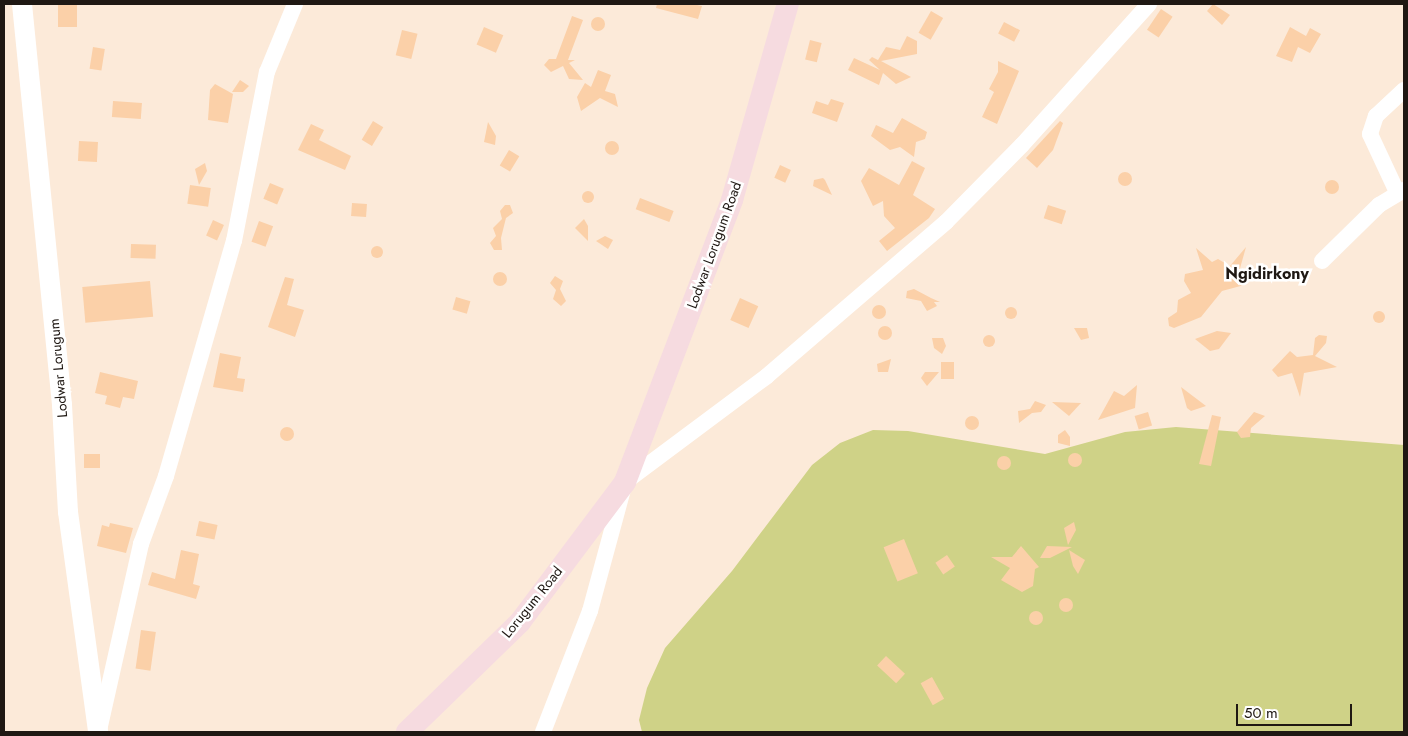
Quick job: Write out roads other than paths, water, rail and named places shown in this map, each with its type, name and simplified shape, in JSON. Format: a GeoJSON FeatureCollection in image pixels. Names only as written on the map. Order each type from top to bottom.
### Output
{"type":"FeatureCollection","features":[{"type":"Feature","properties":{"kind":"main road","name":"Lodwar Lorugum Road"},"geometry":{"type":"LineString","coordinates":[[625,482],[732,200],[788,4]]}},
{"type":"Feature","properties":{"kind":"main road","name":"Lorugum Road"},"geometry":{"type":"LineString","coordinates":[[407,732],[520,622],[625,482]]}},
{"type":"Feature","properties":{"kind":"street","name":"Lodwar Lorugum"},"geometry":{"type":"LineString","coordinates":[[22,4],[62,405],[68,512],[98,732]]}},
{"type":"Feature","properties":{"kind":"street"},"geometry":{"type":"LineString","coordinates":[[98,732],[141,544],[166,476],[234,241],[254,122],[267,72],[295,4]]}},
{"type":"Feature","properties":{"kind":"street"},"geometry":{"type":"LineString","coordinates":[[543,732],[590,611],[625,482],[767,376],[946,222],[1022,145],[1149,4]]}},
{"type":"Feature","properties":{"kind":"street"},"geometry":{"type":"LineString","coordinates":[[1322,261],[1400,191],[1370,134],[1376,116],[1404,90]]}},
{"type":"Feature","properties":{"kind":"district","name":"Ngidirkony"},"geometry":{"type":"Point","coordinates":[1267,274]}}]}
